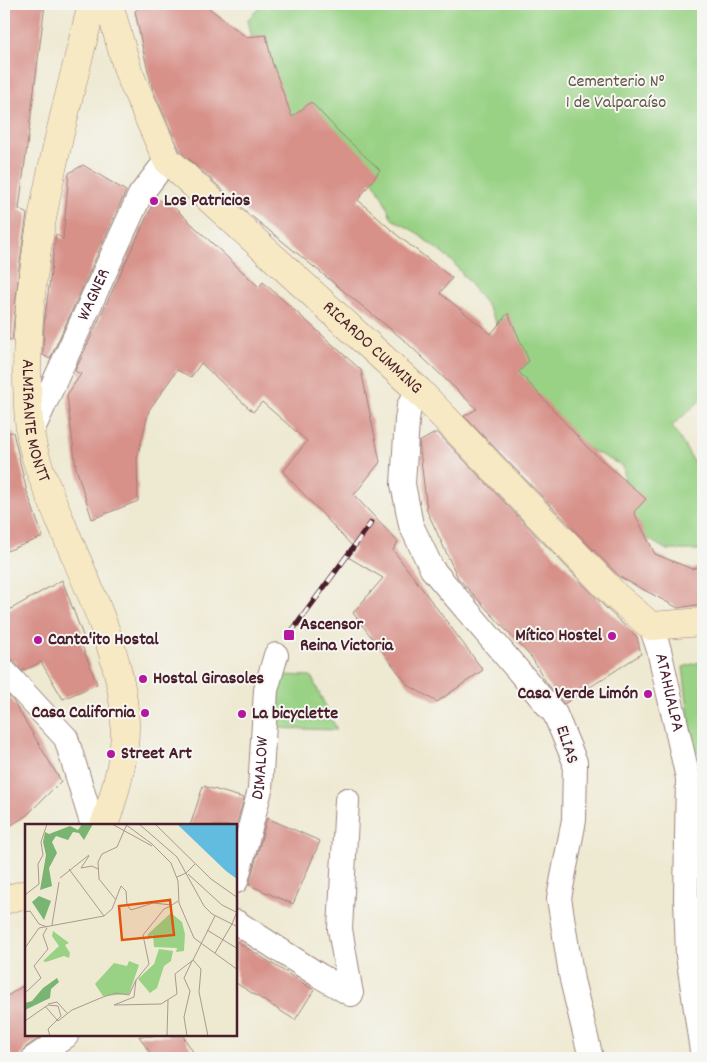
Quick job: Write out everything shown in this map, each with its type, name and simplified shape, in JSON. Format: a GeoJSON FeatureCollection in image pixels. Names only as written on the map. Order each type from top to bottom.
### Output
{"type":"FeatureCollection","features":[{"type":"Feature","properties":{"kind":"street","name":"ALMIRANTE MONTT"},"geometry":{"type":"LineString","coordinates":[[92,4],[44,200],[26,352],[30,433],[41,471],[118,668],[125,722],[121,763],[105,824]]}},
{"type":"Feature","properties":{"kind":"street","name":"RICARDO CUMMING"},"geometry":{"type":"LineString","coordinates":[[109,4],[128,71],[166,160],[419,391],[617,597],[651,626]]}},
{"type":"Feature","properties":{"kind":"street","name":"WAGNER"},"geometry":{"type":"LineString","coordinates":[[30,433],[140,195],[166,160]]}},
{"type":"Feature","properties":{"kind":"street","name":"ELIAS"},"geometry":{"type":"LineString","coordinates":[[419,391],[409,406],[407,420],[404,484],[411,526],[432,569],[555,714],[575,762],[574,820],[559,898],[572,980],[591,1058]]}},
{"type":"Feature","properties":{"kind":"street"},"geometry":{"type":"LineString","coordinates":[[651,626],[703,622]]}},
{"type":"Feature","properties":{"kind":"street","name":"ATAHUALPA"},"geometry":{"type":"LineString","coordinates":[[651,626],[660,650],[696,778],[686,898],[688,955],[703,1058]]}},
{"type":"Feature","properties":{"kind":"street","name":"DIMALOW"},"geometry":{"type":"LineString","coordinates":[[238,878],[260,790],[266,690],[276,654]]}},
{"type":"Feature","properties":{"kind":"street"},"geometry":{"type":"LineString","coordinates":[[4,671],[66,738],[92,824]]}},
{"type":"Feature","properties":{"kind":"street"},"geometry":{"type":"LineString","coordinates":[[238,923],[351,994],[340,929],[347,800]]}},
{"type":"Feature","properties":{"kind":"street"},"geometry":{"type":"LineString","coordinates":[[4,900],[25,894]]}},
{"type":"Feature","properties":{"kind":"street"},"geometry":{"type":"LineString","coordinates":[[34,1058],[65,1037]]}},
{"type":"Feature","properties":{"kind":"green space","name":"Cementerio N° 1 de Valparaíso"},"geometry":{"type":"Polygon","coordinates":[[[263,4],[703,4],[703,398],[672,426],[703,476],[703,550],[667,550],[633,530],[623,466],[573,441],[517,391],[511,351],[488,307],[453,262],[414,231],[392,219],[382,196],[360,160],[280,119],[254,49],[248,19],[263,4]]]}},
{"type":"Feature","properties":{"kind":"green space"},"geometry":{"type":"Polygon","coordinates":[[[703,661],[703,752],[693,752],[683,667],[703,661]]]}},
{"type":"Feature","properties":{"kind":"green space"},"geometry":{"type":"Polygon","coordinates":[[[282,675],[311,676],[337,730],[269,728],[282,675]]]}},
{"type":"Feature","properties":{"kind":"building"},"geometry":{"type":"Polygon","coordinates":[[[4,4],[45,4],[19,209],[27,214],[19,268],[12,341],[4,336],[4,4]]]}},
{"type":"Feature","properties":{"kind":"building"},"geometry":{"type":"Polygon","coordinates":[[[143,4],[204,4],[246,37],[266,35],[272,62],[292,117],[311,102],[339,132],[380,170],[358,200],[397,235],[452,278],[440,293],[491,334],[508,313],[529,361],[519,372],[587,447],[646,499],[634,512],[655,554],[692,569],[703,565],[703,604],[678,608],[620,577],[464,416],[477,409],[404,340],[250,215],[180,151],[153,90],[135,11],[143,4]]]}},
{"type":"Feature","properties":{"kind":"building"},"geometry":{"type":"Polygon","coordinates":[[[83,165],[126,191],[50,359],[43,355],[44,324],[56,234],[63,239],[69,173],[83,165]]]}},
{"type":"Feature","properties":{"kind":"building"},"geometry":{"type":"Polygon","coordinates":[[[156,197],[162,202],[165,199],[259,287],[263,282],[361,370],[380,462],[354,495],[398,542],[393,550],[483,670],[437,702],[408,685],[353,613],[383,578],[348,557],[355,549],[283,472],[307,441],[262,402],[253,412],[201,363],[191,377],[177,370],[149,410],[137,458],[138,501],[92,519],[76,468],[67,395],[81,374],[75,371],[156,197]]]}},
{"type":"Feature","properties":{"kind":"building"},"geometry":{"type":"Polygon","coordinates":[[[13,432],[27,492],[43,537],[4,552],[4,433],[13,432]]]}},
{"type":"Feature","properties":{"kind":"building"},"geometry":{"type":"Polygon","coordinates":[[[437,432],[606,608],[637,637],[641,654],[564,704],[546,682],[532,658],[458,578],[427,511],[419,442],[437,432]]]}},
{"type":"Feature","properties":{"kind":"building"},"geometry":{"type":"Polygon","coordinates":[[[62,580],[85,641],[81,643],[97,684],[63,699],[41,662],[22,671],[14,661],[4,658],[4,613],[62,580]]]}},
{"type":"Feature","properties":{"kind":"building"},"geometry":{"type":"Polygon","coordinates":[[[4,691],[13,701],[61,781],[27,815],[4,830],[4,691]]]}},
{"type":"Feature","properties":{"kind":"building"},"geometry":{"type":"Polygon","coordinates":[[[203,786],[244,798],[237,824],[191,824],[203,786]]]}},
{"type":"Feature","properties":{"kind":"building"},"geometry":{"type":"Polygon","coordinates":[[[267,818],[320,841],[293,904],[249,885],[267,818]]]}},
{"type":"Feature","properties":{"kind":"building"},"geometry":{"type":"Polygon","coordinates":[[[238,942],[314,990],[295,1020],[238,984],[238,942]]]}},
{"type":"Feature","properties":{"kind":"building"},"geometry":{"type":"Polygon","coordinates":[[[25,985],[25,1037],[41,1037],[26,1047],[20,1058],[13,1058],[4,1045],[4,998],[25,985]]]}},
{"type":"Feature","properties":{"kind":"building"},"geometry":{"type":"Polygon","coordinates":[[[140,1037],[184,1037],[197,1058],[153,1058],[140,1037]]]}},
{"type":"Feature","properties":{"kind":"railway"},"geometry":{"type":"LineString","coordinates":[[289,635],[371,523]]}},
{"type":"Feature","properties":{"kind":"place","name":"Los Patricios"},"geometry":{"type":"Point","coordinates":[154,201]}},
{"type":"Feature","properties":{"kind":"place","name":"Ascensor Reina Victoria"},"geometry":{"type":"Point","coordinates":[289,635]}},
{"type":"Feature","properties":{"kind":"place","name":"Mítico Hostel"},"geometry":{"type":"Point","coordinates":[612,636]}},
{"type":"Feature","properties":{"kind":"place","name":"Canta'ito Hostal"},"geometry":{"type":"Point","coordinates":[38,640]}},
{"type":"Feature","properties":{"kind":"place","name":"Hostal Girasoles"},"geometry":{"type":"Point","coordinates":[143,679]}},
{"type":"Feature","properties":{"kind":"place","name":"Casa Verde Limón"},"geometry":{"type":"Point","coordinates":[648,694]}},
{"type":"Feature","properties":{"kind":"place","name":"Casa California"},"geometry":{"type":"Point","coordinates":[145,713]}},
{"type":"Feature","properties":{"kind":"place","name":"La bicyclette"},"geometry":{"type":"Point","coordinates":[242,714]}},
{"type":"Feature","properties":{"kind":"place","name":"Street Art"},"geometry":{"type":"Point","coordinates":[111,754]}}]}
